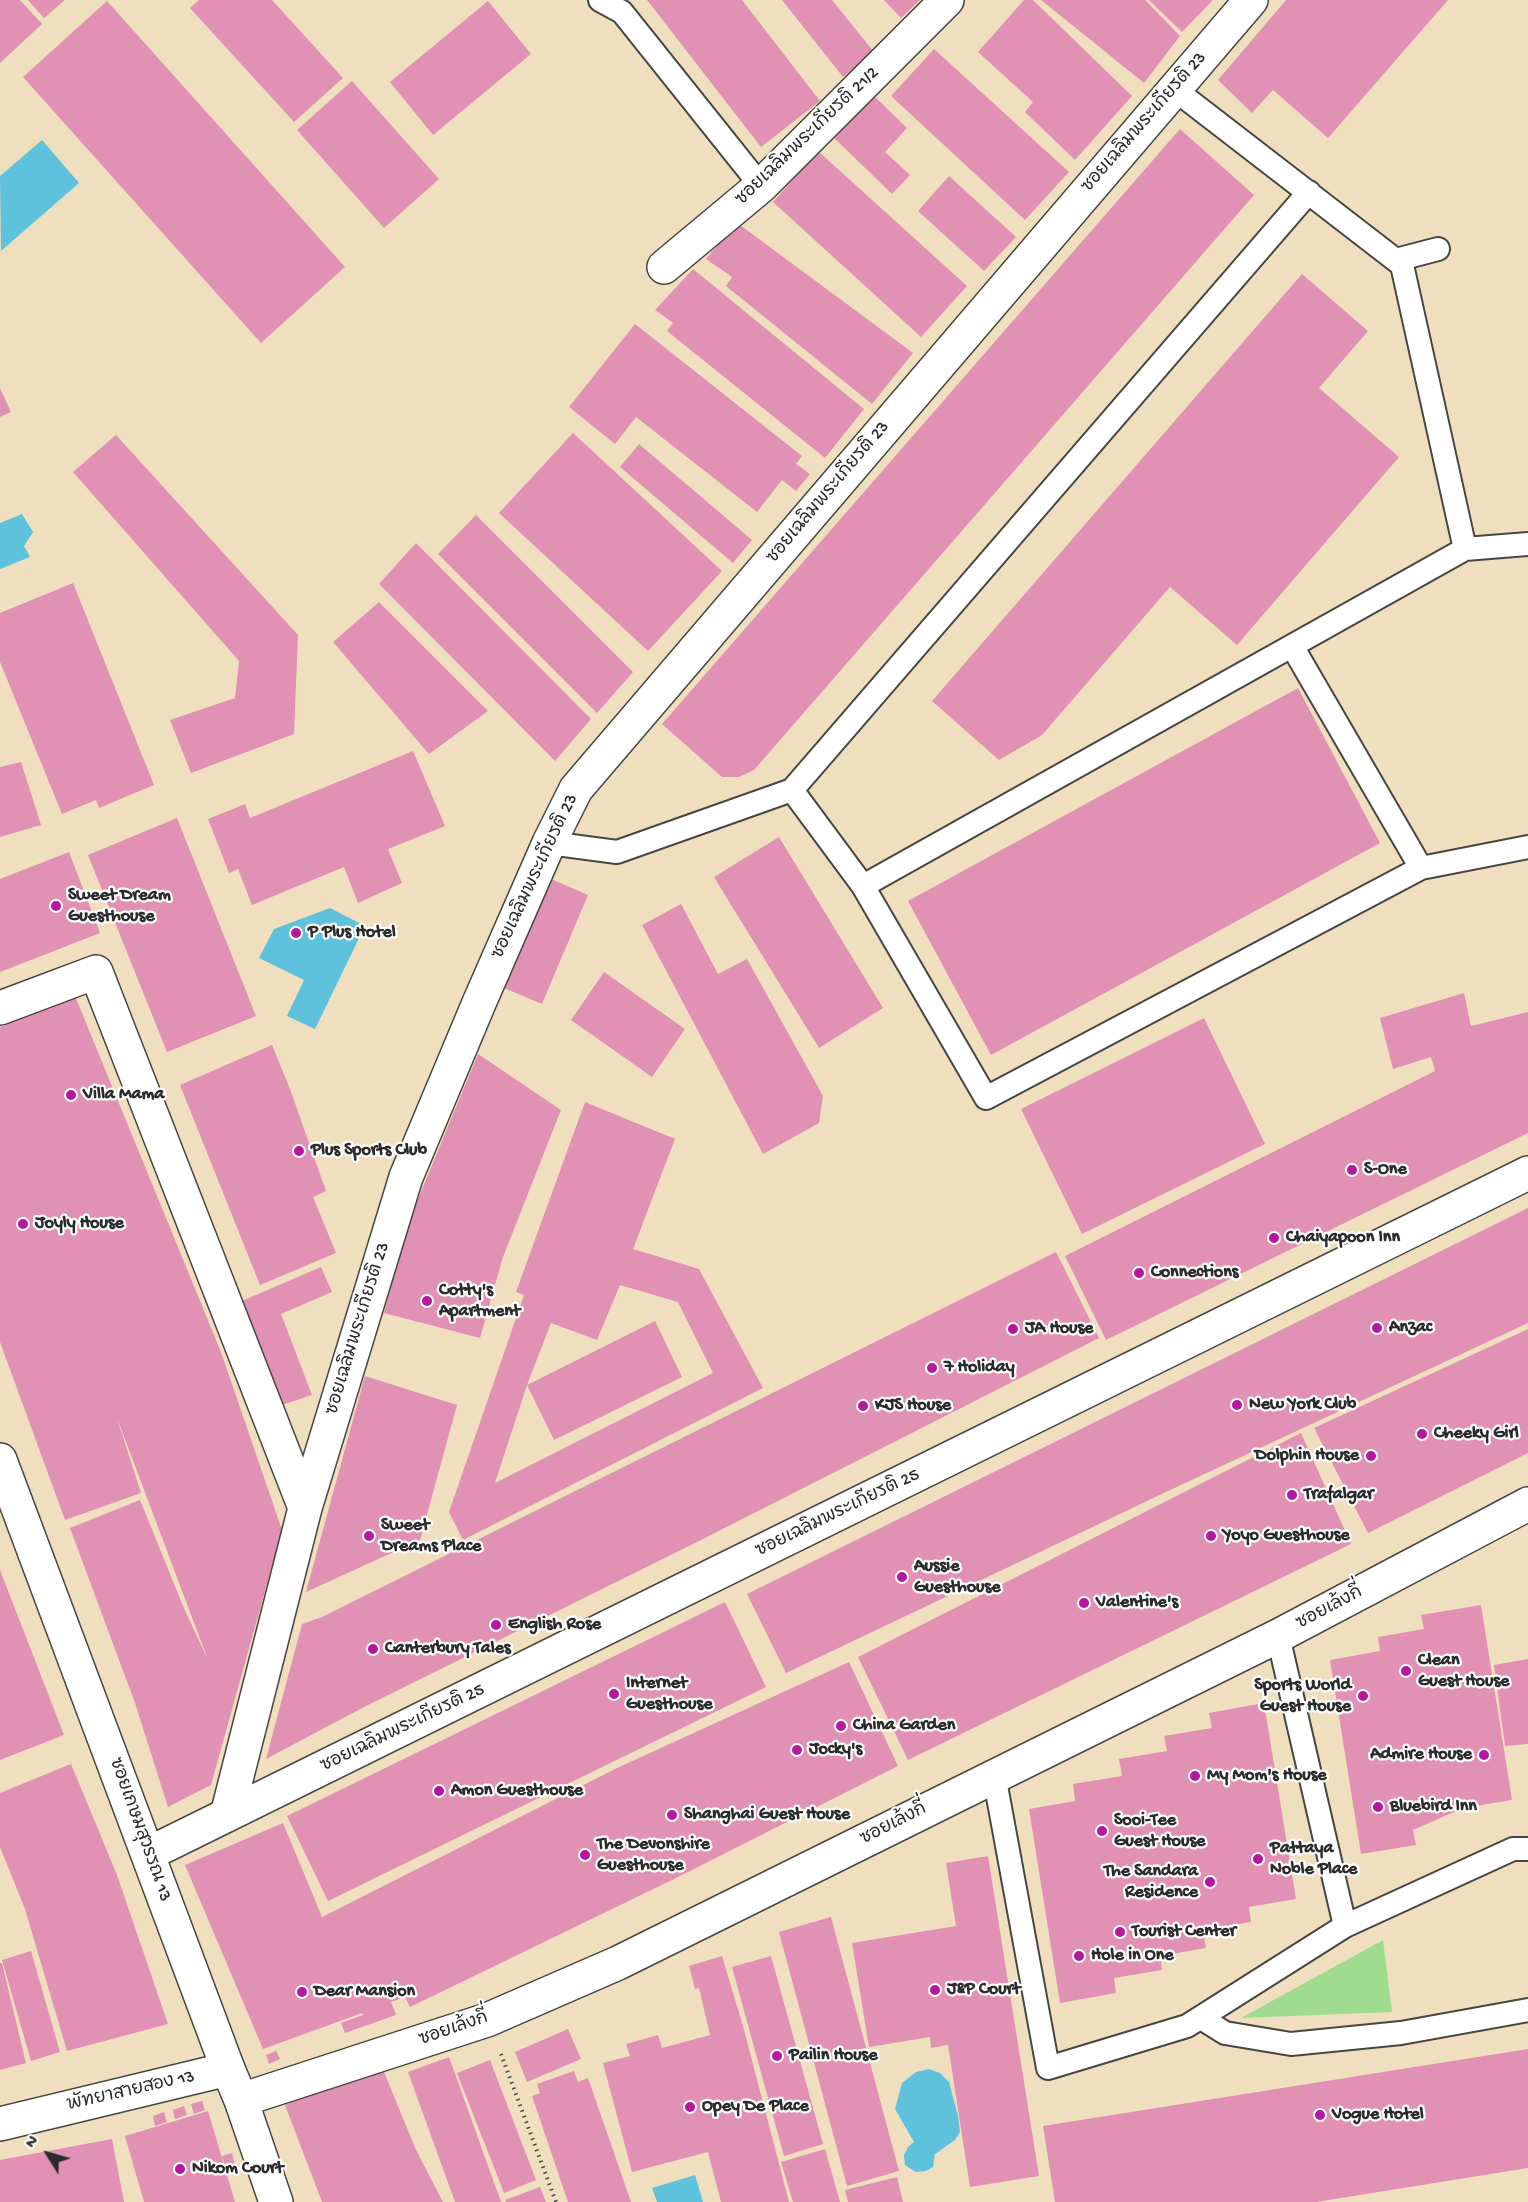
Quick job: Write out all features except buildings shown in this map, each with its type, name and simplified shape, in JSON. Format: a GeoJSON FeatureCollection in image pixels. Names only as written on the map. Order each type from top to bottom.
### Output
{"type":"FeatureCollection","features":[{"type":"Feature","properties":{"kind":"street","name":"ซอยเฉลิมพระเกียรติ 21/2"},"geometry":{"type":"LineString","coordinates":[[664,267],[761,186],[947,0]]}},
{"type":"Feature","properties":{"kind":"street","name":"ซอยเฉลิมพระเกียรติ 23"},"geometry":{"type":"LineString","coordinates":[[227,1815],[305,1508],[406,1177],[549,843],[576,789],[1251,0]]}},
{"type":"Feature","properties":{"kind":"street"},"geometry":{"type":"LineString","coordinates":[[0,1008],[96,972],[305,1508]]}},
{"type":"Feature","properties":{"kind":"street","name":"ซอยเฉลิมพระเกียรติ 25"},"geometry":{"type":"LineString","coordinates":[[148,1854],[1528,1173]]}},
{"type":"Feature","properties":{"kind":"street","name":"ซอยเกษมสุวรรณ 13"},"geometry":{"type":"LineString","coordinates":[[1,1463],[241,2100],[276,2202]]}},
{"type":"Feature","properties":{"kind":"street","name":"ซอยเล้งกี่"},"geometry":{"type":"LineString","coordinates":[[241,2100],[487,2020],[618,1963],[1278,1636],[1528,1504]]}},
{"type":"Feature","properties":{"kind":"street","name":"พัทยาสายสอง 13"},"geometry":{"type":"LineString","coordinates":[[0,2124],[228,2069]]}},
{"type":"Feature","properties":{"kind":"lane"},"geometry":{"type":"LineString","coordinates":[[600,0],[622,12],[761,186]]}},
{"type":"Feature","properties":{"kind":"lane"},"geometry":{"type":"LineString","coordinates":[[1174,89],[1402,265],[1465,549]]}},
{"type":"Feature","properties":{"kind":"lane"},"geometry":{"type":"LineString","coordinates":[[549,843],[617,852],[792,790],[1309,192]]}},
{"type":"Feature","properties":{"kind":"lane"},"geometry":{"type":"LineString","coordinates":[[1396,260],[1438,249]]}},
{"type":"Feature","properties":{"kind":"lane"},"geometry":{"type":"LineString","coordinates":[[863,886],[1465,549],[1528,544]]}},
{"type":"Feature","properties":{"kind":"lane"},"geometry":{"type":"LineString","coordinates":[[1292,646],[1421,868]]}},
{"type":"Feature","properties":{"kind":"lane"},"geometry":{"type":"LineString","coordinates":[[792,790],[863,886],[986,1098],[1421,868],[1528,847]]}},
{"type":"Feature","properties":{"kind":"lane"},"geometry":{"type":"LineString","coordinates":[[1278,1636],[1345,1926]]}},
{"type":"Feature","properties":{"kind":"lane"},"geometry":{"type":"LineString","coordinates":[[994,1775],[1048,2068],[1187,2026],[1345,1926],[1513,1849],[1528,1849]]}},
{"type":"Feature","properties":{"kind":"lane"},"geometry":{"type":"LineString","coordinates":[[1201,2018],[1225,2033],[1291,2044],[1401,2033],[1528,2010]]}},
{"type":"Feature","properties":{"kind":"path"},"geometry":{"type":"LineString","coordinates":[[487,2020],[556,2202]]}},
{"type":"Feature","properties":{"kind":"green space"},"geometry":{"type":"Polygon","coordinates":[[[1383,1940],[1392,2012],[1241,2018],[1383,1940]]]}},
{"type":"Feature","properties":{"kind":"water"},"geometry":{"type":"Polygon","coordinates":[[[42,140],[79,183],[1,251],[0,176],[42,140]]]}},
{"type":"Feature","properties":{"kind":"water"},"geometry":{"type":"Polygon","coordinates":[[[22,514],[33,532],[24,546],[30,557],[0,569],[0,523],[22,514]]]}},
{"type":"Feature","properties":{"kind":"water"},"geometry":{"type":"Polygon","coordinates":[[[330,908],[365,926],[315,1029],[287,1016],[304,980],[259,958],[274,929],[330,908]]]}},
{"type":"Feature","properties":{"kind":"water"},"geometry":{"type":"Polygon","coordinates":[[[929,2069],[940,2073],[949,2082],[960,2132],[955,2140],[935,2154],[933,2167],[926,2171],[916,2172],[905,2165],[904,2155],[914,2142],[895,2109],[902,2083],[916,2072],[929,2069]]]}},
{"type":"Feature","properties":{"kind":"water"},"geometry":{"type":"Polygon","coordinates":[[[695,2175],[703,2202],[657,2202],[652,2188],[695,2175]]]}},
{"type":"Feature","properties":{"kind":"place","name":"Sweet Dream Guesthouse"},"geometry":{"type":"Point","coordinates":[56,906]}},
{"type":"Feature","properties":{"kind":"place","name":"P Plus Hotel"},"geometry":{"type":"Point","coordinates":[296,933]}},
{"type":"Feature","properties":{"kind":"place","name":"Villa Mama"},"geometry":{"type":"Point","coordinates":[71,1095]}},
{"type":"Feature","properties":{"kind":"place","name":"Plus Sports Club"},"geometry":{"type":"Point","coordinates":[299,1151]}},
{"type":"Feature","properties":{"kind":"place","name":"S-One"},"geometry":{"type":"Point","coordinates":[1352,1170]}},
{"type":"Feature","properties":{"kind":"place","name":"Joyly House"},"geometry":{"type":"Point","coordinates":[23,1224]}},
{"type":"Feature","properties":{"kind":"place","name":"Chaiyapoon Inn"},"geometry":{"type":"Point","coordinates":[1274,1238]}},
{"type":"Feature","properties":{"kind":"place","name":"Connections"},"geometry":{"type":"Point","coordinates":[1139,1273]}},
{"type":"Feature","properties":{"kind":"place","name":"Cotty's Apartment"},"geometry":{"type":"Point","coordinates":[427,1301]}},
{"type":"Feature","properties":{"kind":"place","name":"Anzac"},"geometry":{"type":"Point","coordinates":[1377,1328]}},
{"type":"Feature","properties":{"kind":"place","name":"JA House"},"geometry":{"type":"Point","coordinates":[1013,1329]}},
{"type":"Feature","properties":{"kind":"place","name":"7 Holiday"},"geometry":{"type":"Point","coordinates":[932,1368]}},
{"type":"Feature","properties":{"kind":"place","name":"New York Club"},"geometry":{"type":"Point","coordinates":[1237,1405]}},
{"type":"Feature","properties":{"kind":"place","name":"KJS House"},"geometry":{"type":"Point","coordinates":[863,1406]}},
{"type":"Feature","properties":{"kind":"place","name":"Cheeky Girl"},"geometry":{"type":"Point","coordinates":[1422,1434]}},
{"type":"Feature","properties":{"kind":"place","name":"Dolphin House"},"geometry":{"type":"Point","coordinates":[1371,1456]}},
{"type":"Feature","properties":{"kind":"place","name":"Trafalgar"},"geometry":{"type":"Point","coordinates":[1292,1495]}},
{"type":"Feature","properties":{"kind":"place","name":"Sweet Dreams Place"},"geometry":{"type":"Point","coordinates":[369,1536]}},
{"type":"Feature","properties":{"kind":"place","name":"Yoyo Guesthouse"},"geometry":{"type":"Point","coordinates":[1211,1536]}},
{"type":"Feature","properties":{"kind":"place","name":"Aussie Guesthouse"},"geometry":{"type":"Point","coordinates":[902,1577]}},
{"type":"Feature","properties":{"kind":"place","name":"Valentine's"},"geometry":{"type":"Point","coordinates":[1084,1603]}},
{"type":"Feature","properties":{"kind":"place","name":"English Rose"},"geometry":{"type":"Point","coordinates":[496,1625]}},
{"type":"Feature","properties":{"kind":"place","name":"Canterbury Tales"},"geometry":{"type":"Point","coordinates":[373,1649]}},
{"type":"Feature","properties":{"kind":"place","name":"Clean Guest House"},"geometry":{"type":"Point","coordinates":[1406,1671]}},
{"type":"Feature","properties":{"kind":"place","name":"Internet Guesthouse"},"geometry":{"type":"Point","coordinates":[614,1694]}},
{"type":"Feature","properties":{"kind":"place","name":"Sports World Guest House"},"geometry":{"type":"Point","coordinates":[1363,1696]}},
{"type":"Feature","properties":{"kind":"place","name":"China Garden"},"geometry":{"type":"Point","coordinates":[841,1726]}},
{"type":"Feature","properties":{"kind":"place","name":"Jocky's"},"geometry":{"type":"Point","coordinates":[797,1750]}},
{"type":"Feature","properties":{"kind":"place","name":"Admire House"},"geometry":{"type":"Point","coordinates":[1484,1755]}},
{"type":"Feature","properties":{"kind":"place","name":"My Mom's House"},"geometry":{"type":"Point","coordinates":[1195,1776]}},
{"type":"Feature","properties":{"kind":"place","name":"Amon Guesthouse"},"geometry":{"type":"Point","coordinates":[439,1791]}},
{"type":"Feature","properties":{"kind":"place","name":"Bluebird Inn"},"geometry":{"type":"Point","coordinates":[1378,1807]}},
{"type":"Feature","properties":{"kind":"place","name":"Shanghai Guest House"},"geometry":{"type":"Point","coordinates":[672,1815]}},
{"type":"Feature","properties":{"kind":"place","name":"Sooi-Tee Guest House"},"geometry":{"type":"Point","coordinates":[1102,1831]}},
{"type":"Feature","properties":{"kind":"place","name":"The Devonshire Guesthouse"},"geometry":{"type":"Point","coordinates":[585,1855]}},
{"type":"Feature","properties":{"kind":"place","name":"Pattaya Noble Place"},"geometry":{"type":"Point","coordinates":[1258,1859]}},
{"type":"Feature","properties":{"kind":"place","name":"The Sandara Residence"},"geometry":{"type":"Point","coordinates":[1210,1882]}},
{"type":"Feature","properties":{"kind":"place","name":"Tourist Center"},"geometry":{"type":"Point","coordinates":[1120,1932]}},
{"type":"Feature","properties":{"kind":"place","name":"Hole in One"},"geometry":{"type":"Point","coordinates":[1079,1956]}},
{"type":"Feature","properties":{"kind":"place","name":"J&P Court"},"geometry":{"type":"Point","coordinates":[935,1990]}},
{"type":"Feature","properties":{"kind":"place","name":"Dear Mansion"},"geometry":{"type":"Point","coordinates":[302,1992]}},
{"type":"Feature","properties":{"kind":"place","name":"Pailin House"},"geometry":{"type":"Point","coordinates":[777,2056]}},
{"type":"Feature","properties":{"kind":"place","name":"Opey De Place"},"geometry":{"type":"Point","coordinates":[690,2107]}},
{"type":"Feature","properties":{"kind":"place","name":"Vogue Hotel"},"geometry":{"type":"Point","coordinates":[1320,2115]}},
{"type":"Feature","properties":{"kind":"place","name":"Nikom Court"},"geometry":{"type":"Point","coordinates":[180,2169]}}]}
